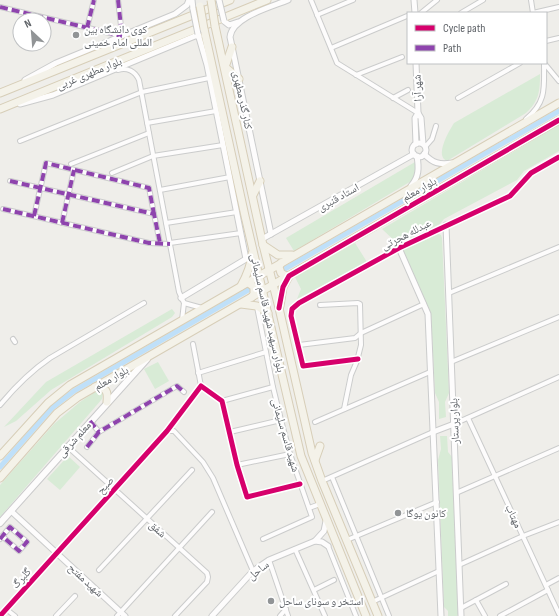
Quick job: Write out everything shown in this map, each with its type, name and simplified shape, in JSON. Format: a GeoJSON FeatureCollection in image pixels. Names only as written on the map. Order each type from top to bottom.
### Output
{"type":"FeatureCollection","features":[{"type":"Feature","properties":{"kind":"main road","name":"بلوار سپهبد شهید قاسم سلیمانی"},"geometry":{"type":"LineString","coordinates":[[211,0],[215,26],[263,242],[315,460],[322,481],[378,616]]}},
{"type":"Feature","properties":{"kind":"main road","name":"بلوار مطهری غربی"},"geometry":{"type":"LineString","coordinates":[[0,93],[230,0]]}},
{"type":"Feature","properties":{"kind":"main road","name":"بلوار مطهری غربی"},"geometry":{"type":"LineString","coordinates":[[0,109],[267,0]]}},
{"type":"Feature","properties":{"kind":"main road","name":"بلوار سپهبد شهید قاسم سلیمانی"},"geometry":{"type":"LineString","coordinates":[[197,5],[201,33],[242,218],[253,248],[301,456],[326,521],[366,616]]}},
{"type":"Feature","properties":{"kind":"main road"},"geometry":{"type":"LineString","coordinates":[[232,47],[224,67],[239,78]]}},
{"type":"Feature","properties":{"kind":"main road"},"geometry":{"type":"LineString","coordinates":[[207,65],[212,80]]}},
{"type":"Feature","properties":{"kind":"main road","name":"بلوار معلم"},"geometry":{"type":"LineString","coordinates":[[0,456],[48,403],[70,385],[559,103]]}},
{"type":"Feature","properties":{"kind":"main road","name":"بلوار معلم"},"geometry":{"type":"LineString","coordinates":[[0,478],[57,413],[78,397],[559,120]]}},
{"type":"Feature","properties":{"kind":"main road"},"geometry":{"type":"LineString","coordinates":[[253,195],[260,181]]}},
{"type":"Feature","properties":{"kind":"main road"},"geometry":{"type":"LineString","coordinates":[[263,242],[278,255],[294,255]]}},
{"type":"Feature","properties":{"kind":"main road"},"geometry":{"type":"LineString","coordinates":[[252,297],[254,294],[254,287],[244,284],[251,264],[253,248]]}},
{"type":"Feature","properties":{"kind":"main road"},"geometry":{"type":"LineString","coordinates":[[279,308],[283,288],[289,276],[281,273],[281,263]]}},
{"type":"Feature","properties":{"kind":"main road"},"geometry":{"type":"LineString","coordinates":[[241,304],[256,306],[268,313]]}},
{"type":"Feature","properties":{"kind":"main road","name":"معلم شرقی"},"geometry":{"type":"LineString","coordinates":[[0,523],[149,356]]}},
{"type":"Feature","properties":{"kind":"main road"},"geometry":{"type":"LineString","coordinates":[[95,387],[102,387],[106,390],[108,394],[107,402]]}},
{"type":"Feature","properties":{"kind":"main road"},"geometry":{"type":"LineString","coordinates":[[315,460],[320,446]]}},
{"type":"Feature","properties":{"kind":"street"},"geometry":{"type":"LineString","coordinates":[[88,28],[94,0]]}},
{"type":"Feature","properties":{"kind":"street"},"geometry":{"type":"LineString","coordinates":[[118,0],[121,26]]}},
{"type":"Feature","properties":{"kind":"street"},"geometry":{"type":"LineString","coordinates":[[0,93],[56,63],[175,14],[182,10],[190,0],[197,5]]}},
{"type":"Feature","properties":{"kind":"street"},"geometry":{"type":"LineString","coordinates":[[219,0],[224,21],[229,25],[242,19]]}},
{"type":"Feature","properties":{"kind":"street","name":"کنار گذر مطهری"},"geometry":{"type":"LineString","coordinates":[[271,234],[230,32],[242,19],[288,0]]}},
{"type":"Feature","properties":{"kind":"street"},"geometry":{"type":"LineString","coordinates":[[311,0],[337,63],[418,113]]}},
{"type":"Feature","properties":{"kind":"street"},"geometry":{"type":"LineString","coordinates":[[317,15],[353,0]]}},
{"type":"Feature","properties":{"kind":"street"},"geometry":{"type":"LineString","coordinates":[[414,0],[415,12]]}},
{"type":"Feature","properties":{"kind":"street"},"geometry":{"type":"LineString","coordinates":[[422,12],[437,0]]}},
{"type":"Feature","properties":{"kind":"street"},"geometry":{"type":"LineString","coordinates":[[463,12],[483,0]]}},
{"type":"Feature","properties":{"kind":"street"},"geometry":{"type":"LineString","coordinates":[[531,0],[533,12]]}},
{"type":"Feature","properties":{"kind":"street"},"geometry":{"type":"LineString","coordinates":[[0,7],[122,36]]}},
{"type":"Feature","properties":{"kind":"street"},"geometry":{"type":"LineString","coordinates":[[537,12],[559,7]]}},
{"type":"Feature","properties":{"kind":"street"},"geometry":{"type":"LineString","coordinates":[[331,48],[406,16]]}},
{"type":"Feature","properties":{"kind":"street"},"geometry":{"type":"LineString","coordinates":[[0,109],[53,95],[201,33],[207,65]]}},
{"type":"Feature","properties":{"kind":"street"},"geometry":{"type":"LineString","coordinates":[[547,41],[559,38]]}},
{"type":"Feature","properties":{"kind":"street"},"geometry":{"type":"LineString","coordinates":[[356,75],[402,57]]}},
{"type":"Feature","properties":{"kind":"street","name":"شهر آرا"},"geometry":{"type":"LineString","coordinates":[[416,64],[418,113],[421,118],[424,154]]}},
{"type":"Feature","properties":{"kind":"street"},"geometry":{"type":"LineString","coordinates":[[458,98],[518,64]]}},
{"type":"Feature","properties":{"kind":"street"},"geometry":{"type":"LineString","coordinates":[[518,126],[532,114],[541,102],[544,88],[544,64]]}},
{"type":"Feature","properties":{"kind":"street"},"geometry":{"type":"LineString","coordinates":[[545,64],[559,81]]}},
{"type":"Feature","properties":{"kind":"street"},"geometry":{"type":"LineString","coordinates":[[108,73],[122,69],[133,72],[138,77],[170,244],[181,298],[184,304],[182,320]]}},
{"type":"Feature","properties":{"kind":"street"},"geometry":{"type":"LineString","coordinates":[[20,141],[142,92],[212,80],[216,111],[237,212],[242,218],[241,233],[246,259],[181,298]]}},
{"type":"Feature","properties":{"kind":"street"},"geometry":{"type":"LineString","coordinates":[[393,98],[408,90]]}},
{"type":"Feature","properties":{"kind":"street"},"geometry":{"type":"LineString","coordinates":[[147,123],[216,111]]}},
{"type":"Feature","properties":{"kind":"street","name":"شهر آرا"},"geometry":{"type":"LineString","coordinates":[[408,190],[418,177],[419,172],[413,148],[416,144],[415,118],[418,113]]}},
{"type":"Feature","properties":{"kind":"street"},"geometry":{"type":"LineString","coordinates":[[416,144],[419,143],[424,146],[432,139],[436,126]]}},
{"type":"Feature","properties":{"kind":"street"},"geometry":{"type":"LineString","coordinates":[[72,164],[149,133]]}},
{"type":"Feature","properties":{"kind":"street"},"geometry":{"type":"LineString","coordinates":[[112,173],[153,156],[223,145]]}},
{"type":"Feature","properties":{"kind":"street"},"geometry":{"type":"LineString","coordinates":[[415,155],[421,156],[424,154],[436,164],[455,163]]}},
{"type":"Feature","properties":{"kind":"street","name":"استاد قنبری"},"geometry":{"type":"LineString","coordinates":[[263,242],[271,234],[415,155]]}},
{"type":"Feature","properties":{"kind":"street","name":"عبدلله هجرتی"},"geometry":{"type":"LineString","coordinates":[[358,359],[303,366],[291,316],[292,310],[295,306],[399,248],[510,196],[531,173],[559,157]]}},
{"type":"Feature","properties":{"kind":"street"},"geometry":{"type":"LineString","coordinates":[[34,216],[46,162],[149,188],[160,243]]}},
{"type":"Feature","properties":{"kind":"street"},"geometry":{"type":"LineString","coordinates":[[62,223],[74,170]]}},
{"type":"Feature","properties":{"kind":"street"},"geometry":{"type":"LineString","coordinates":[[160,190],[230,177]]}},
{"type":"Feature","properties":{"kind":"street"},"geometry":{"type":"LineString","coordinates":[[10,181],[154,214]]}},
{"type":"Feature","properties":{"kind":"street"},"geometry":{"type":"LineString","coordinates":[[3,209],[149,243],[170,244],[241,233]]}},
{"type":"Feature","properties":{"kind":"street"},"geometry":{"type":"LineString","coordinates":[[166,223],[237,212]]}},
{"type":"Feature","properties":{"kind":"street","name":"بلوار پرستار"},"geometry":{"type":"LineString","coordinates":[[446,225],[461,616]]}},
{"type":"Feature","properties":{"kind":"street"},"geometry":{"type":"LineString","coordinates":[[449,293],[559,247]]}},
{"type":"Feature","properties":{"kind":"street","name":"بلوار پرستار"},"geometry":{"type":"LineString","coordinates":[[399,248],[428,314],[441,616]]}},
{"type":"Feature","properties":{"kind":"street"},"geometry":{"type":"LineString","coordinates":[[0,405],[18,384],[50,358],[144,303]]}},
{"type":"Feature","properties":{"kind":"street"},"geometry":{"type":"LineString","coordinates":[[184,304],[202,308]]}},
{"type":"Feature","properties":{"kind":"street"},"geometry":{"type":"LineString","coordinates":[[320,305],[360,304],[361,345],[358,359],[351,375],[344,409]]}},
{"type":"Feature","properties":{"kind":"street"},"geometry":{"type":"LineString","coordinates":[[298,345],[355,338],[361,333],[424,304]]}},
{"type":"Feature","properties":{"kind":"street","name":"شهید قاسم سلیمانی"},"geometry":{"type":"LineString","coordinates":[[256,306],[273,387],[290,454],[312,517],[263,539]]}},
{"type":"Feature","properties":{"kind":"street"},"geometry":{"type":"LineString","coordinates":[[451,362],[559,317]]}},
{"type":"Feature","properties":{"kind":"street"},"geometry":{"type":"LineString","coordinates":[[193,344],[202,386],[222,401],[237,465],[247,497],[300,484]]}},
{"type":"Feature","properties":{"kind":"street"},"geometry":{"type":"LineString","coordinates":[[198,373],[266,352]]}},
{"type":"Feature","properties":{"kind":"street"},"geometry":{"type":"LineString","coordinates":[[315,422],[430,372]]}},
{"type":"Feature","properties":{"kind":"street"},"geometry":{"type":"LineString","coordinates":[[322,481],[559,377]]}},
{"type":"Feature","properties":{"kind":"street"},"geometry":{"type":"LineString","coordinates":[[87,447],[99,432],[176,386],[184,392]]}},
{"type":"Feature","properties":{"kind":"street","name":"صبح"},"geometry":{"type":"LineString","coordinates":[[57,553],[167,431],[202,386]]}},
{"type":"Feature","properties":{"kind":"street"},"geometry":{"type":"LineString","coordinates":[[222,401],[273,387]]}},
{"type":"Feature","properties":{"kind":"street","name":"مهتاب"},"geometry":{"type":"LineString","coordinates":[[468,418],[559,614]]}},
{"type":"Feature","properties":{"kind":"street"},"geometry":{"type":"LineString","coordinates":[[230,432],[281,420]]}},
{"type":"Feature","properties":{"kind":"street"},"geometry":{"type":"LineString","coordinates":[[90,421],[99,432]]}},
{"type":"Feature","properties":{"kind":"street"},"geometry":{"type":"LineString","coordinates":[[167,431],[174,431],[203,462],[213,478],[253,571]]}},
{"type":"Feature","properties":{"kind":"street","name":"شفق"},"geometry":{"type":"LineString","coordinates":[[68,446],[207,573],[207,582],[175,616]]}},
{"type":"Feature","properties":{"kind":"street"},"geometry":{"type":"LineString","coordinates":[[456,493],[559,448]]}},
{"type":"Feature","properties":{"kind":"street"},"geometry":{"type":"LineString","coordinates":[[237,465],[290,454]]}},
{"type":"Feature","properties":{"kind":"street"},"geometry":{"type":"LineString","coordinates":[[100,570],[192,470]]}},
{"type":"Feature","properties":{"kind":"street"},"geometry":{"type":"LineString","coordinates":[[332,476],[389,616]]}},
{"type":"Feature","properties":{"kind":"street"},"geometry":{"type":"LineString","coordinates":[[347,540],[437,502]]}},
{"type":"Feature","properties":{"kind":"street"},"geometry":{"type":"LineString","coordinates":[[310,508],[320,504]]}},
{"type":"Feature","properties":{"kind":"street","name":"شهید مفتح"},"geometry":{"type":"LineString","coordinates":[[11,511],[57,553],[119,614],[125,616]]}},
{"type":"Feature","properties":{"kind":"street"},"geometry":{"type":"LineString","coordinates":[[119,614],[212,512]]}},
{"type":"Feature","properties":{"kind":"street"},"geometry":{"type":"LineString","coordinates":[[315,541],[324,531],[326,521]]}},
{"type":"Feature","properties":{"kind":"street"},"geometry":{"type":"LineString","coordinates":[[459,565],[523,536],[559,522]]}},
{"type":"Feature","properties":{"kind":"street"},"geometry":{"type":"LineString","coordinates":[[10,527],[27,542],[19,551],[1,538],[10,527]]}},
{"type":"Feature","properties":{"kind":"street"},"geometry":{"type":"LineString","coordinates":[[315,541],[322,542],[328,546],[356,616]]}},
{"type":"Feature","properties":{"kind":"street","name":"ساحل"},"geometry":{"type":"LineString","coordinates":[[212,616],[253,571],[269,560],[315,541]]}},
{"type":"Feature","properties":{"kind":"street"},"geometry":{"type":"LineString","coordinates":[[295,549],[325,616]]}},
{"type":"Feature","properties":{"kind":"street","name":"گلبرگ"},"geometry":{"type":"LineString","coordinates":[[0,616],[57,553]]}},
{"type":"Feature","properties":{"kind":"street"},"geometry":{"type":"LineString","coordinates":[[269,560],[288,616]]}},
{"type":"Feature","properties":{"kind":"street"},"geometry":{"type":"LineString","coordinates":[[372,602],[439,571]]}},
{"type":"Feature","properties":{"kind":"street"},"geometry":{"type":"LineString","coordinates":[[546,585],[559,578]]}},
{"type":"Feature","properties":{"kind":"street"},"geometry":{"type":"LineString","coordinates":[[314,590],[334,580]]}},
{"type":"Feature","properties":{"kind":"street"},"geometry":{"type":"LineString","coordinates":[[461,608],[506,584]]}},
{"type":"Feature","properties":{"kind":"street"},"geometry":{"type":"LineString","coordinates":[[500,616],[548,590]]}},
{"type":"Feature","properties":{"kind":"street"},"geometry":{"type":"LineString","coordinates":[[56,616],[75,596]]}},
{"type":"Feature","properties":{"kind":"street"},"geometry":{"type":"LineString","coordinates":[[476,600],[485,616]]}},
{"type":"Feature","properties":{"kind":"street"},"geometry":{"type":"LineString","coordinates":[[441,606],[446,616]]}},
{"type":"Feature","properties":{"kind":"street"},"geometry":{"type":"LineString","coordinates":[[6,609],[14,616]]}},
{"type":"Feature","properties":{"kind":"street"},"geometry":{"type":"LineString","coordinates":[[280,616],[286,609]]}},
{"type":"Feature","properties":{"kind":"green space"},"geometry":{"type":"Polygon","coordinates":[[[540,74],[538,95],[534,104],[526,113],[447,161],[443,158],[442,149],[454,123],[540,74]]]}},
{"type":"Feature","properties":{"kind":"green space"},"geometry":{"type":"Polygon","coordinates":[[[559,125],[559,151],[524,171],[517,180],[444,219],[440,224],[398,244],[382,229],[559,125]]]}},
{"type":"Feature","properties":{"kind":"green space"},"geometry":{"type":"Polygon","coordinates":[[[415,162],[419,164],[413,180],[294,251],[286,238],[415,162]]]}},
{"type":"Feature","properties":{"kind":"green space"},"geometry":{"type":"Polygon","coordinates":[[[436,233],[441,235],[442,238],[449,393],[445,402],[446,417],[439,419],[439,402],[435,393],[431,314],[403,252],[405,248],[436,233]]]}},
{"type":"Feature","properties":{"kind":"green space"},"geometry":{"type":"Polygon","coordinates":[[[355,243],[367,262],[297,299],[301,289],[295,277],[355,243]]]}},
{"type":"Feature","properties":{"kind":"green space"},"geometry":{"type":"Polygon","coordinates":[[[172,309],[175,313],[172,317],[51,390],[16,421],[4,427],[46,382],[172,309]]]}},
{"type":"Feature","properties":{"kind":"green space"},"geometry":{"type":"Polygon","coordinates":[[[158,362],[169,381],[155,389],[144,369],[158,362]]]}},
{"type":"Feature","properties":{"kind":"green space"},"geometry":{"type":"Polygon","coordinates":[[[95,392],[103,392],[102,399],[0,517],[0,485],[54,424],[80,402],[95,392]]]}},
{"type":"Feature","properties":{"kind":"green space"},"geometry":{"type":"Polygon","coordinates":[[[440,436],[447,436],[448,452],[452,457],[457,616],[448,616],[448,611],[444,607],[438,460],[441,449],[440,436]]]}},
{"type":"Feature","properties":{"kind":"green space"},"geometry":{"type":"Polygon","coordinates":[[[68,456],[80,467],[60,490],[47,479],[68,456]]]}},
{"type":"Feature","properties":{"kind":"waterway"},"geometry":{"type":"LineString","coordinates":[[283,270],[559,111]]}},
{"type":"Feature","properties":{"kind":"waterway"},"geometry":{"type":"LineString","coordinates":[[0,467],[52,408],[74,391],[250,289]]}},
{"type":"Feature","properties":{"kind":"marked path"},"geometry":{"type":"LineString","coordinates":[[87,28],[94,0]]}},
{"type":"Feature","properties":{"kind":"marked path"},"geometry":{"type":"LineString","coordinates":[[118,0],[121,26]]}},
{"type":"Feature","properties":{"kind":"marked path"},"geometry":{"type":"LineString","coordinates":[[0,7],[122,36]]}},
{"type":"Feature","properties":{"kind":"marked path"},"geometry":{"type":"LineString","coordinates":[[34,216],[46,163],[149,188],[154,214]]}},
{"type":"Feature","properties":{"kind":"marked path"},"geometry":{"type":"LineString","coordinates":[[62,223],[74,170]]}},
{"type":"Feature","properties":{"kind":"marked path"},"geometry":{"type":"LineString","coordinates":[[10,181],[154,214],[160,243]]}},
{"type":"Feature","properties":{"kind":"marked path"},"geometry":{"type":"LineString","coordinates":[[3,209],[149,243],[170,244]]}},
{"type":"Feature","properties":{"kind":"marked path"},"geometry":{"type":"LineString","coordinates":[[87,447],[99,432],[177,386],[184,392]]}},
{"type":"Feature","properties":{"kind":"marked path"},"geometry":{"type":"LineString","coordinates":[[90,421],[99,432]]}},
{"type":"Feature","properties":{"kind":"marked path"},"geometry":{"type":"LineString","coordinates":[[0,539],[10,527],[27,542],[19,551],[2,536]]}},
{"type":"Feature","properties":{"kind":"cycle path"},"geometry":{"type":"LineString","coordinates":[[279,308],[283,287],[289,276],[559,120]]}},
{"type":"Feature","properties":{"kind":"cycle path"},"geometry":{"type":"LineString","coordinates":[[358,359],[303,366],[291,316],[292,309],[299,303],[399,248],[510,196],[531,173],[559,157]]}},
{"type":"Feature","properties":{"kind":"cycle path"},"geometry":{"type":"LineString","coordinates":[[0,616],[167,431],[201,386],[222,401],[237,465],[247,497],[300,484]]}},
{"type":"Feature","properties":{"kind":"place","name":"کوی دانشگاه بین المللی امام خمینی"},"geometry":{"type":"Point","coordinates":[76,35]}},
{"type":"Feature","properties":{"kind":"place","name":"کانون یوگا"},"geometry":{"type":"Point","coordinates":[398,513]}},
{"type":"Feature","properties":{"kind":"place","name":"استخر و سونای ساحل"},"geometry":{"type":"Point","coordinates":[271,601]}}]}
